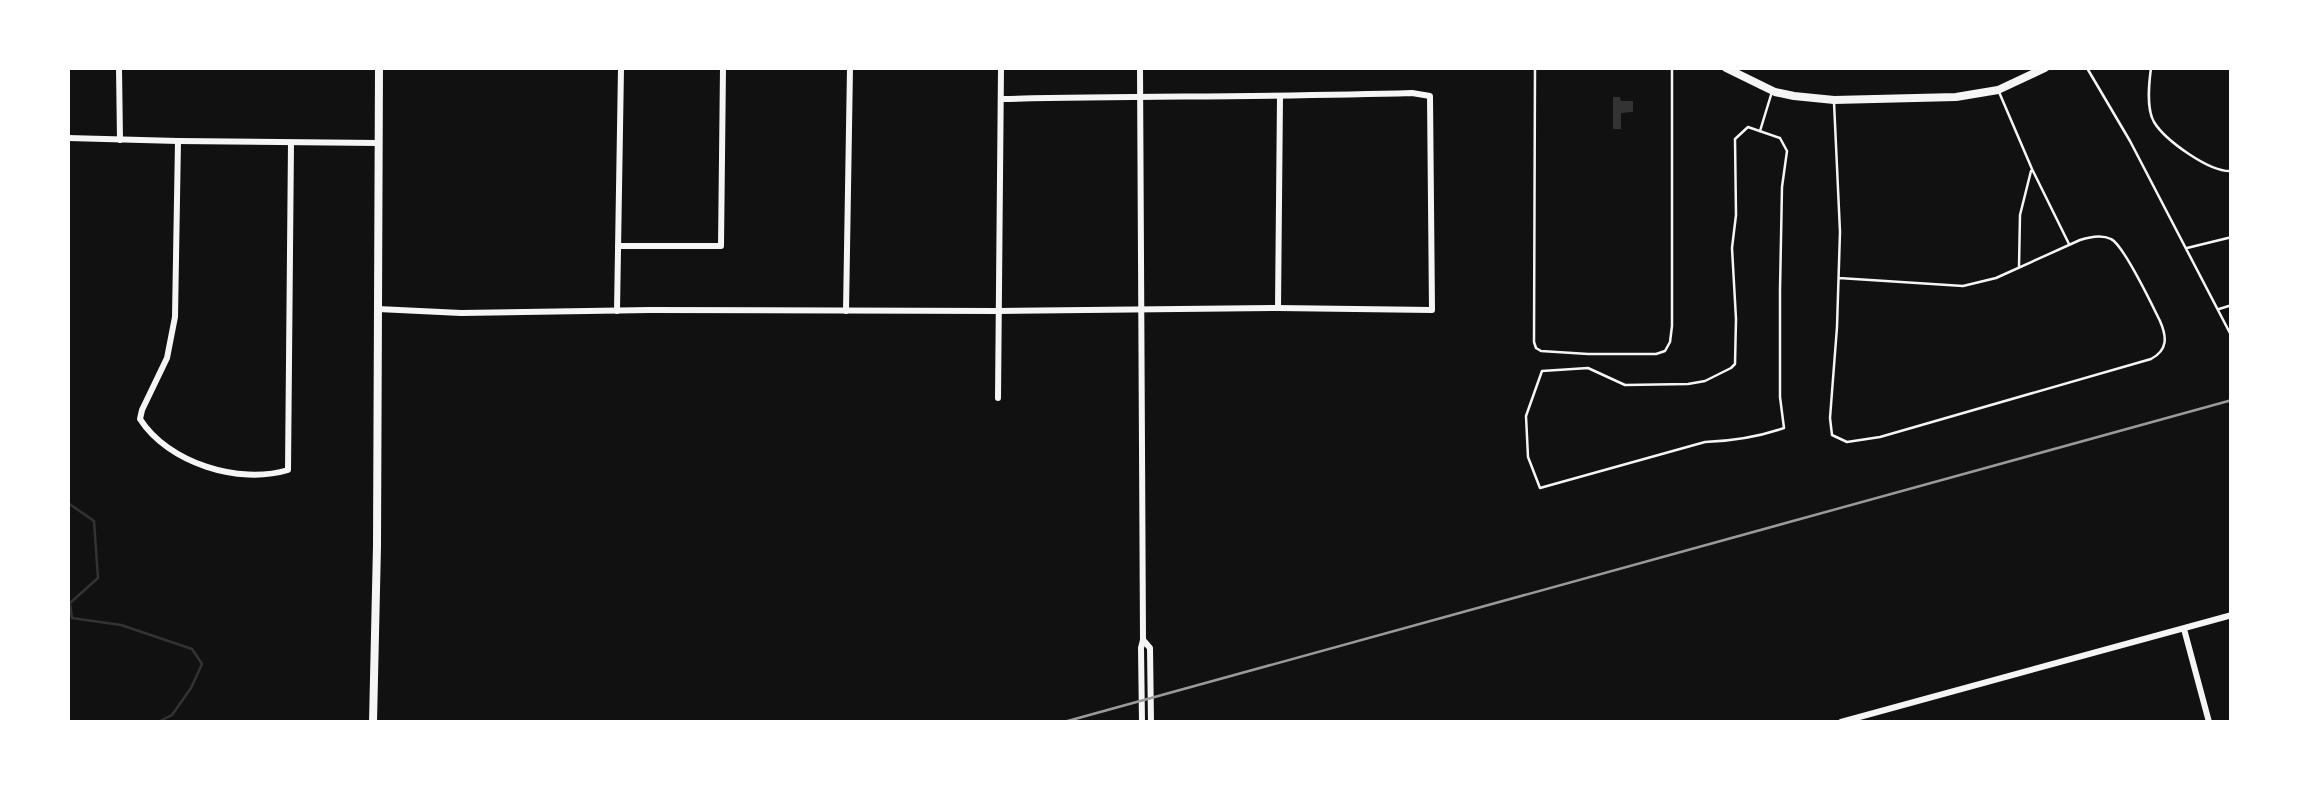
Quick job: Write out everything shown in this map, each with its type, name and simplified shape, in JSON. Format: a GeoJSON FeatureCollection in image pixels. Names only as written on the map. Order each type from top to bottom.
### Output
{"type":"FeatureCollection","features":[{"type":"Feature","properties":{"kind":"street"},"geometry":{"type":"LineString","coordinates":[[119,68],[120,140]]}},
{"type":"Feature","properties":{"kind":"street"},"geometry":{"type":"LineString","coordinates":[[373,722],[378,68]]}},
{"type":"Feature","properties":{"kind":"street"},"geometry":{"type":"LineString","coordinates":[[617,311],[621,68]]}},
{"type":"Feature","properties":{"kind":"street"},"geometry":{"type":"LineString","coordinates":[[618,246],[721,246],[723,68]]}},
{"type":"Feature","properties":{"kind":"street"},"geometry":{"type":"LineString","coordinates":[[846,311],[850,68]]}},
{"type":"Feature","properties":{"kind":"street"},"geometry":{"type":"LineString","coordinates":[[998,398],[1001,68]]}},
{"type":"Feature","properties":{"kind":"street"},"geometry":{"type":"LineString","coordinates":[[1140,68],[1144,640],[1150,648],[1142,722]]}},
{"type":"Feature","properties":{"kind":"street"},"geometry":{"type":"LineString","coordinates":[[1726,68],[1772,90],[1834,100],[1956,97],[1998,90],[2044,68]]}},
{"type":"Feature","properties":{"kind":"street"},"geometry":{"type":"LineString","coordinates":[[378,309],[461,313],[1432,310],[1430,96],[1412,93],[1001,99]]}},
{"type":"Feature","properties":{"kind":"street"},"geometry":{"type":"LineString","coordinates":[[1278,308],[1280,97]]}},
{"type":"Feature","properties":{"kind":"street"},"geometry":{"type":"LineString","coordinates":[[68,138],[378,142]]}},
{"type":"Feature","properties":{"kind":"street"},"geometry":{"type":"LineString","coordinates":[[178,141],[174,327],[168,358],[140,418],[159,440],[196,463],[257,474],[288,470],[290,143]]}},
{"type":"Feature","properties":{"kind":"street"},"geometry":{"type":"LineString","coordinates":[[1841,722],[2232,615]]}},
{"type":"Feature","properties":{"kind":"street"},"geometry":{"type":"LineString","coordinates":[[2184,629],[2209,722]]}},
{"type":"Feature","properties":{"kind":"street"},"geometry":{"type":"LineString","coordinates":[[1146,700],[1151,722]]}},
{"type":"Feature","properties":{"kind":"lane"},"geometry":{"type":"LineString","coordinates":[[1535,68],[1534,342],[1541,350],[1588,354],[1656,354],[1665,352],[1670,342],[1673,68]]}},
{"type":"Feature","properties":{"kind":"lane"},"geometry":{"type":"LineString","coordinates":[[2087,68],[2130,141],[2232,336]]}},
{"type":"Feature","properties":{"kind":"lane"},"geometry":{"type":"LineString","coordinates":[[2152,68],[2149,95],[2155,124],[2182,149],[2206,164],[2232,172]]}},
{"type":"Feature","properties":{"kind":"lane"},"geometry":{"type":"LineString","coordinates":[[1760,132],[1772,90]]}},
{"type":"Feature","properties":{"kind":"lane"},"geometry":{"type":"LineString","coordinates":[[1998,90],[2069,245]]}},
{"type":"Feature","properties":{"kind":"lane"},"geometry":{"type":"LineString","coordinates":[[1834,100],[1840,232],[1832,435],[1846,442],[1880,437],[2151,358],[2161,354],[2165,346],[2160,321],[2114,240],[2107,237],[2092,237],[1996,278],[1964,286],[1839,278]]}},
{"type":"Feature","properties":{"kind":"lane"},"geometry":{"type":"LineString","coordinates":[[1748,127],[1760,132],[1780,138],[1787,152],[1782,187],[1780,290],[1780,397],[1784,428],[1724,442],[1705,442],[1540,488],[1528,457],[1526,416],[1542,371],[1588,368],[1625,385],[1688,384],[1732,368],[1736,359],[1732,248],[1736,215],[1735,139],[1748,127]]}},
{"type":"Feature","properties":{"kind":"lane"},"geometry":{"type":"LineString","coordinates":[[2019,268],[2020,215],[2032,169]]}},
{"type":"Feature","properties":{"kind":"lane"},"geometry":{"type":"LineString","coordinates":[[2186,249],[2232,237]]}},
{"type":"Feature","properties":{"kind":"lane"},"geometry":{"type":"LineString","coordinates":[[2218,310],[2232,306]]}},
{"type":"Feature","properties":{"kind":"shaded area"},"geometry":{"type":"Polygon","coordinates":[[[1613,97],[1633,101],[1633,112],[1621,113],[1621,129],[1613,129],[1613,97]]]}},
{"type":"Feature","properties":{"kind":"waterway"},"geometry":{"type":"LineString","coordinates":[[68,503],[94,521],[98,578],[70,603],[72,618],[121,625],[192,649],[202,664],[172,715],[158,722]]}},
{"type":"Feature","properties":{"kind":"railway"},"geometry":{"type":"LineString","coordinates":[[1064,722],[2232,400]]}}]}
